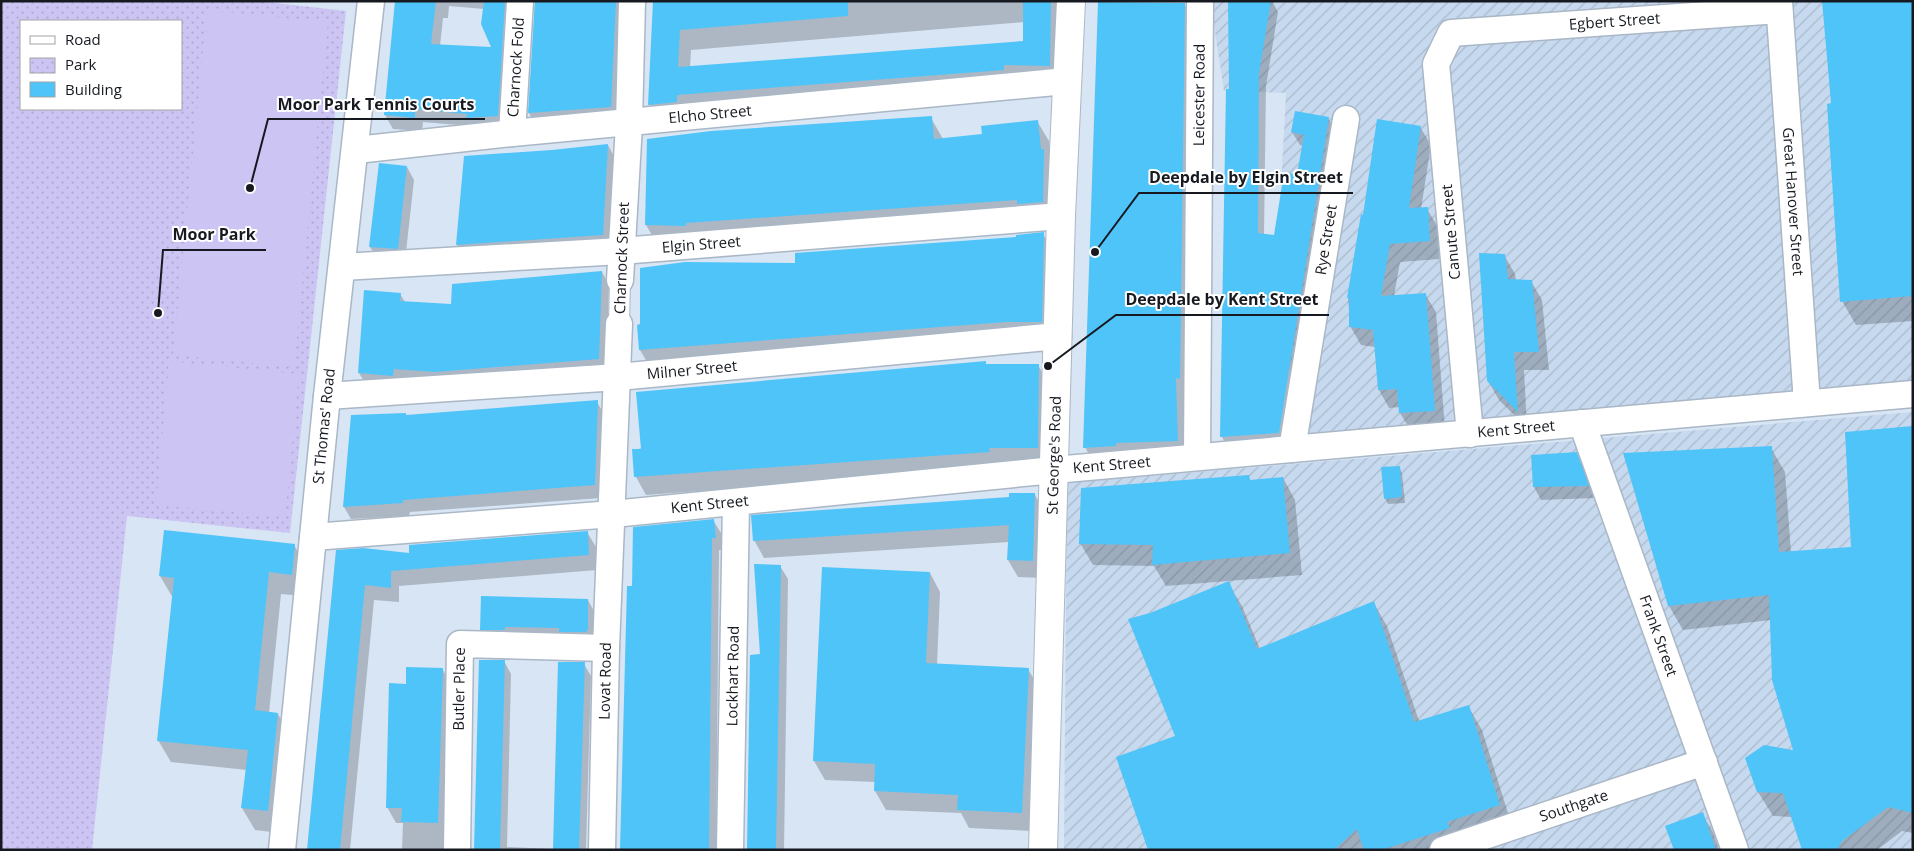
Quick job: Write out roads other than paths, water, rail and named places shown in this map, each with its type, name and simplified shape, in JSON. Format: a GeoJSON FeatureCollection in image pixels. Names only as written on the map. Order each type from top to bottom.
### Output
{"type":"FeatureCollection","features":[{"type":"Feature","properties":{"kind":"street","name":"St Thomas' Road"},"geometry":{"type":"LineString","coordinates":[[282,850],[327,396],[356,150],[371,1]]}},
{"type":"Feature","properties":{"kind":"street","name":"Charnock Fold"},"geometry":{"type":"LineString","coordinates":[[512,133],[520,1]]}},
{"type":"Feature","properties":{"kind":"street","name":"Charnock Street"},"geometry":{"type":"LineString","coordinates":[[613,514],[621,251],[629,124],[632,1]]}},
{"type":"Feature","properties":{"kind":"street","name":"St George's Road"},"geometry":{"type":"LineString","coordinates":[[1043,850],[1061,216],[1071,1]]}},
{"type":"Feature","properties":{"kind":"street","name":"Leicester Road"},"geometry":{"type":"LineString","coordinates":[[1197,457],[1200,1]]}},
{"type":"Feature","properties":{"kind":"street","name":"Egbert Street"},"geometry":{"type":"LineString","coordinates":[[1451,33],[1779,6]]}},
{"type":"Feature","properties":{"kind":"street","name":"Great Hanover Street"},"geometry":{"type":"LineString","coordinates":[[1779,6],[1807,403]]}},
{"type":"Feature","properties":{"kind":"street","name":"Canute Street"},"geometry":{"type":"LineString","coordinates":[[1451,33],[1436,64],[1470,434]]}},
{"type":"Feature","properties":{"kind":"street","name":"Elcho Street"},"geometry":{"type":"LineString","coordinates":[[356,150],[512,133],[629,124],[1066,80]]}},
{"type":"Feature","properties":{"kind":"street","name":"Rye Street"},"geometry":{"type":"LineString","coordinates":[[1292,449],[1346,119]]}},
{"type":"Feature","properties":{"kind":"street","name":"Elgin Street"},"geometry":{"type":"LineString","coordinates":[[342,267],[621,251],[1061,216]]}},
{"type":"Feature","properties":{"kind":"street","name":"Milner Street"},"geometry":{"type":"LineString","coordinates":[[327,396],[618,377],[1058,336]]}},
{"type":"Feature","properties":{"kind":"street","name":"Kent Street"},"geometry":{"type":"LineString","coordinates":[[313,537],[613,514],[1054,470],[1913,394]]}},
{"type":"Feature","properties":{"kind":"street","name":"Frank Street"},"geometry":{"type":"LineString","coordinates":[[1582,423],[1736,850]]}},
{"type":"Feature","properties":{"kind":"street","name":"Lockhart Road"},"geometry":{"type":"LineString","coordinates":[[730,850],[736,503]]}},
{"type":"Feature","properties":{"kind":"street","name":"Lovat Road"},"geometry":{"type":"LineString","coordinates":[[602,850],[606,648],[613,514]]}},
{"type":"Feature","properties":{"kind":"street","name":"Butler Place"},"geometry":{"type":"LineString","coordinates":[[457,850],[460,644],[606,648]]}},
{"type":"Feature","properties":{"kind":"street","name":"Southgate"},"geometry":{"type":"LineString","coordinates":[[1443,850],[1704,762]]}},
{"type":"Feature","properties":{"kind":"place","name":"Moor Park Tennis Courts"},"geometry":{"type":"Point","coordinates":[250,188]}},
{"type":"Feature","properties":{"kind":"place","name":"Deepdale by Elgin Street"},"geometry":{"type":"Point","coordinates":[1095,252]}},
{"type":"Feature","properties":{"kind":"place","name":"Moor Park"},"geometry":{"type":"Point","coordinates":[158,313]}},
{"type":"Feature","properties":{"kind":"place","name":"Deepdale by Kent Street"},"geometry":{"type":"Point","coordinates":[1048,366]}}]}
